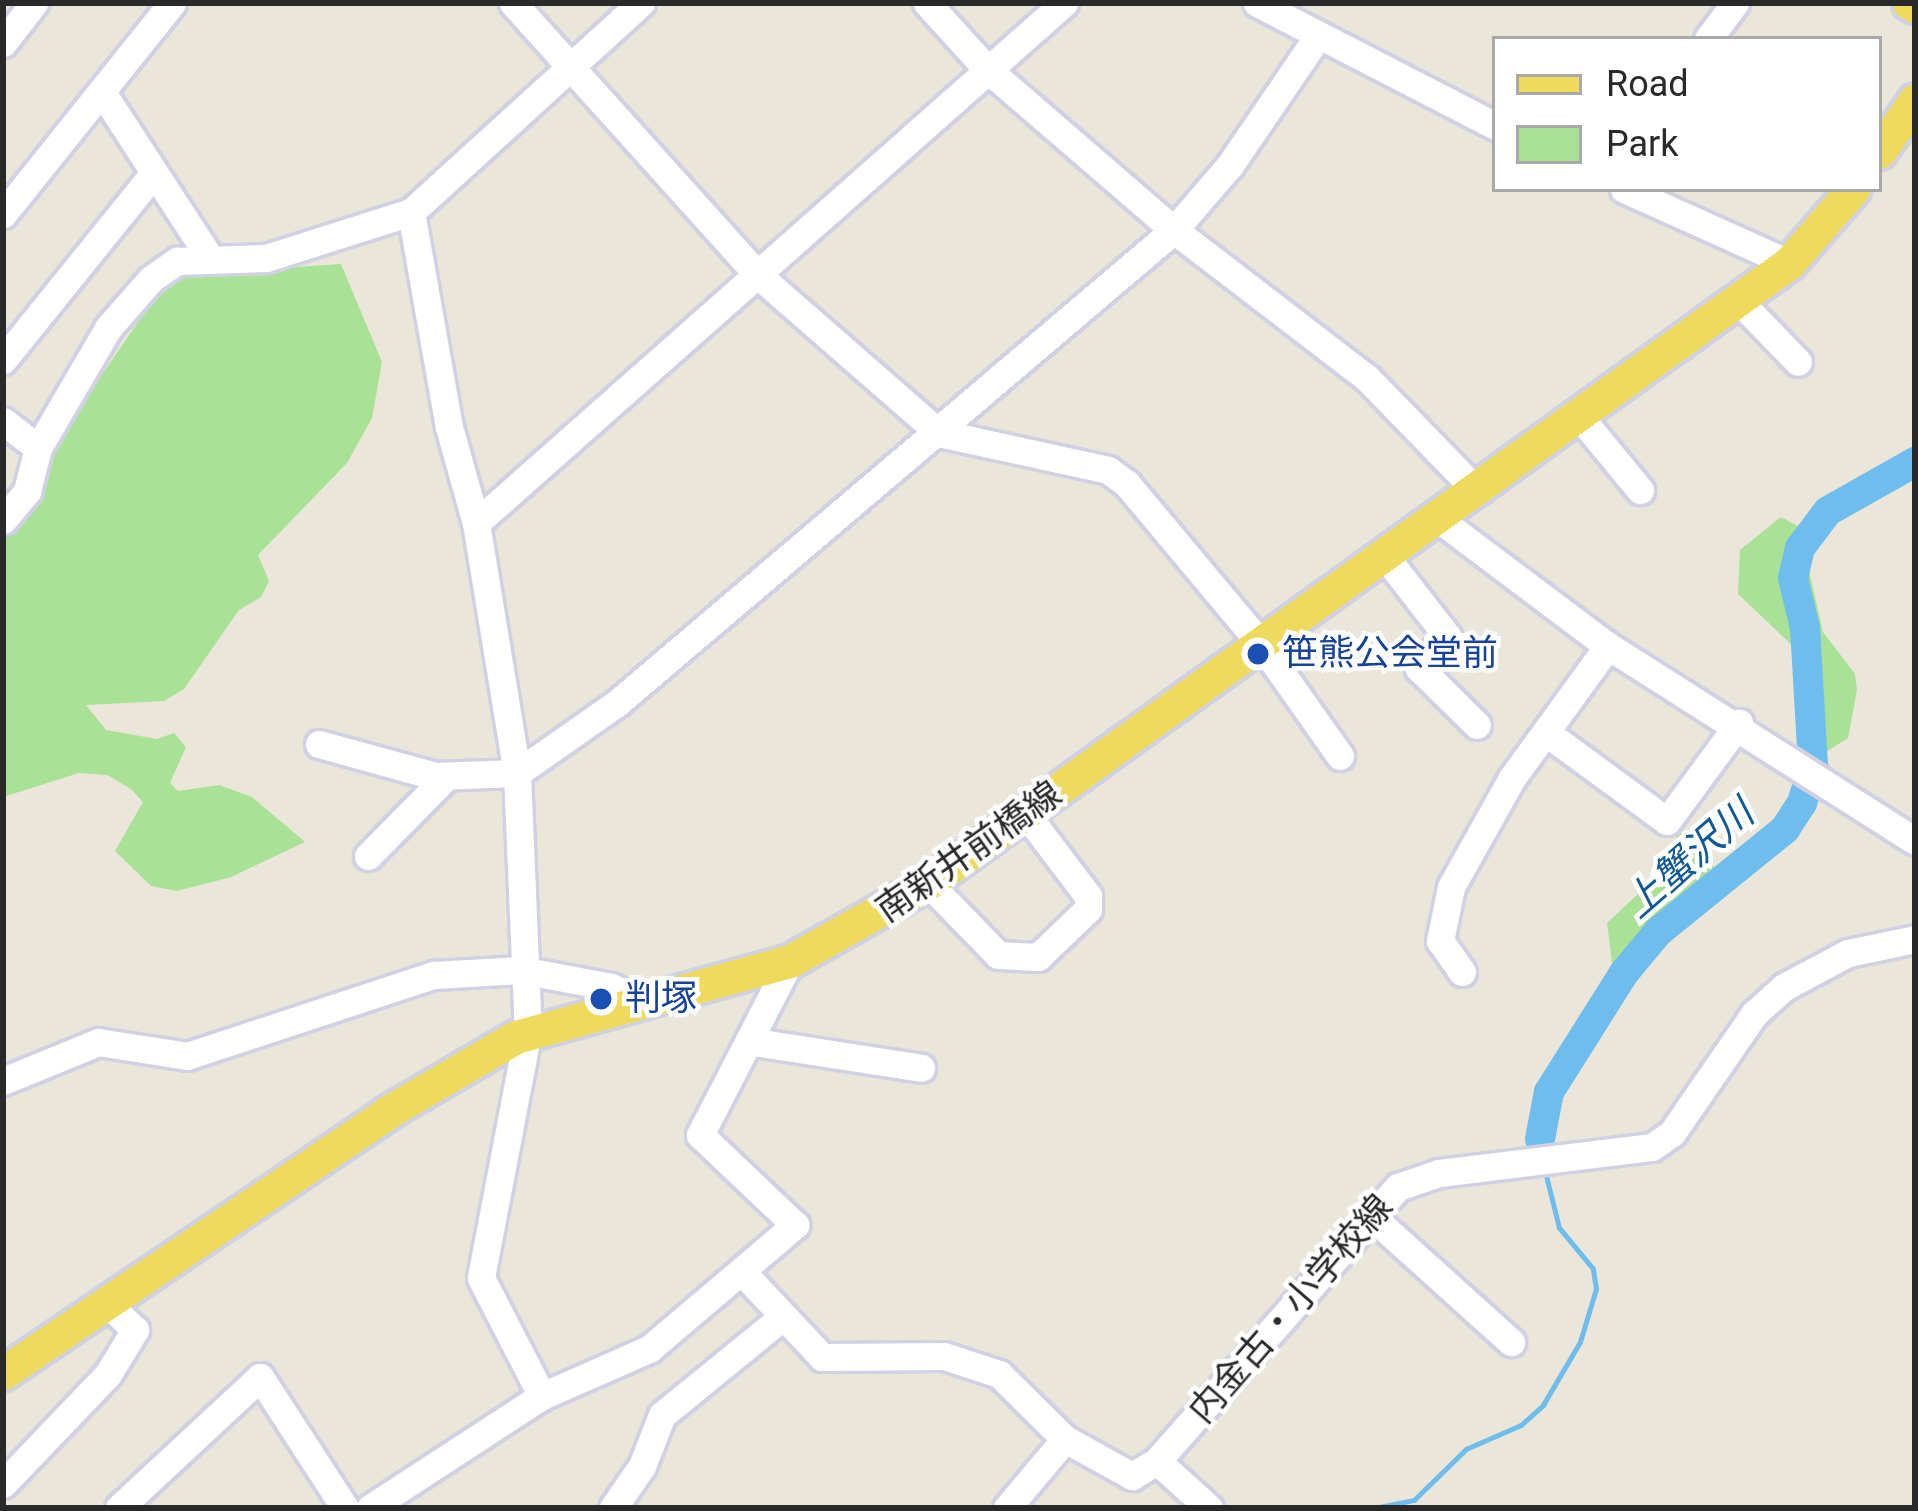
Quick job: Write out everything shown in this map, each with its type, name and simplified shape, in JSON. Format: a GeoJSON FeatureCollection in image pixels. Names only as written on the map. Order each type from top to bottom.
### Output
{"type":"FeatureCollection","features":[{"type":"Feature","properties":{"kind":"main road"},"geometry":{"type":"LineString","coordinates":[[1882,148],[1915,100]]}},
{"type":"Feature","properties":{"kind":"main road","name":"南新井前橋線"},"geometry":{"type":"LineString","coordinates":[[3,1373],[402,1103],[528,1031],[790,962],[928,884],[1789,263],[1850,192]]}},
{"type":"Feature","properties":{"kind":"street"},"geometry":{"type":"LineString","coordinates":[[3,43],[34,3]]}},
{"type":"Feature","properties":{"kind":"street"},"geometry":{"type":"LineString","coordinates":[[5,207],[172,3]]}},
{"type":"Feature","properties":{"kind":"street"},"geometry":{"type":"LineString","coordinates":[[513,3],[758,275],[939,433],[1108,470],[1261,644],[1340,756]]}},
{"type":"Feature","properties":{"kind":"street"},"geometry":{"type":"LineString","coordinates":[[3,520],[27,491],[38,448],[108,328],[151,279],[177,261],[266,259],[411,212],[641,3]]}},
{"type":"Feature","properties":{"kind":"street"},"geometry":{"type":"LineString","coordinates":[[927,3],[986,68],[1174,230],[1367,378],[1476,490]]}},
{"type":"Feature","properties":{"kind":"street"},"geometry":{"type":"LineString","coordinates":[[476,524],[1064,3]]}},
{"type":"Feature","properties":{"kind":"street"},"geometry":{"type":"LineString","coordinates":[[1257,3],[1492,124]]}},
{"type":"Feature","properties":{"kind":"street"},"geometry":{"type":"LineString","coordinates":[[1710,36],[1735,3]]}},
{"type":"Feature","properties":{"kind":"street"},"geometry":{"type":"LineString","coordinates":[[319,744],[447,776],[517,773],[617,704],[1174,230],[1230,165],[1318,36]]}},
{"type":"Feature","properties":{"kind":"street"},"geometry":{"type":"LineString","coordinates":[[102,92],[209,257]]}},
{"type":"Feature","properties":{"kind":"street"},"geometry":{"type":"LineString","coordinates":[[3,360],[154,173]]}},
{"type":"Feature","properties":{"kind":"street"},"geometry":{"type":"LineString","coordinates":[[1631,192],[1789,263]]}},
{"type":"Feature","properties":{"kind":"street"},"geometry":{"type":"LineString","coordinates":[[411,212],[449,427],[476,524],[517,773],[521,970],[528,1031],[482,1278],[542,1396]]}},
{"type":"Feature","properties":{"kind":"street"},"geometry":{"type":"LineString","coordinates":[[1738,301],[1798,362]]}},
{"type":"Feature","properties":{"kind":"street"},"geometry":{"type":"LineString","coordinates":[[1579,416],[1640,490]]}},
{"type":"Feature","properties":{"kind":"street"},"geometry":{"type":"LineString","coordinates":[[3,421],[38,448]]}},
{"type":"Feature","properties":{"kind":"street"},"geometry":{"type":"LineString","coordinates":[[1436,517],[1608,646],[1738,723],[1915,841]]}},
{"type":"Feature","properties":{"kind":"street"},"geometry":{"type":"LineString","coordinates":[[1384,555],[1447,636],[1419,668],[1477,725]]}},
{"type":"Feature","properties":{"kind":"street"},"geometry":{"type":"LineString","coordinates":[[1462,972],[1440,941],[1451,887],[1512,778],[1608,646]]}},
{"type":"Feature","properties":{"kind":"street"},"geometry":{"type":"LineString","coordinates":[[1548,734],[1667,820],[1738,723]]}},
{"type":"Feature","properties":{"kind":"street"},"geometry":{"type":"LineString","coordinates":[[368,856],[447,776]]}},
{"type":"Feature","properties":{"kind":"street"},"geometry":{"type":"LineString","coordinates":[[928,884],[998,955],[1038,957],[1088,909],[1088,896],[1026,814]]}},
{"type":"Feature","properties":{"kind":"street","name":"内金古・小学校線"},"geometry":{"type":"LineString","coordinates":[[1156,1461],[1370,1215],[1421,1177],[1652,1147],[1672,1133],[1754,1015],[1784,987],[1848,953],[1915,939]]}},
{"type":"Feature","properties":{"kind":"street"},"geometry":{"type":"LineString","coordinates":[[370,1508],[542,1396],[649,1349],[744,1274],[795,1225],[700,1136],[754,1042],[790,962]]}},
{"type":"Feature","properties":{"kind":"street"},"geometry":{"type":"LineString","coordinates":[[3,1082],[98,1042],[187,1056],[434,975],[521,970],[611,987],[641,1003]]}},
{"type":"Feature","properties":{"kind":"street"},"geometry":{"type":"LineString","coordinates":[[754,1042],[921,1068]]}},
{"type":"Feature","properties":{"kind":"street"},"geometry":{"type":"LineString","coordinates":[[1370,1215],[1510,1342]]}},
{"type":"Feature","properties":{"kind":"street"},"geometry":{"type":"LineString","coordinates":[[744,1274],[822,1357],[944,1356],[999,1374],[1065,1439],[1118,1474],[1132,1476],[1156,1461],[1209,1508]]}},
{"type":"Feature","properties":{"kind":"street"},"geometry":{"type":"LineString","coordinates":[[3,1484],[108,1375],[135,1330],[106,1303]]}},
{"type":"Feature","properties":{"kind":"street"},"geometry":{"type":"LineString","coordinates":[[613,1508],[642,1466],[662,1415],[781,1318]]}},
{"type":"Feature","properties":{"kind":"street"},"geometry":{"type":"LineString","coordinates":[[118,1508],[260,1378],[345,1508]]}},
{"type":"Feature","properties":{"kind":"street"},"geometry":{"type":"LineString","coordinates":[[1007,1508],[1065,1439]]}},
{"type":"Feature","properties":{"kind":"green space"},"geometry":{"type":"Polygon","coordinates":[[[341,264],[382,362],[372,418],[347,463],[258,555],[269,581],[261,597],[239,610],[184,689],[164,701],[86,705],[106,730],[157,739],[174,733],[186,747],[170,783],[178,791],[219,785],[252,797],[305,842],[231,877],[177,891],[151,886],[115,851],[143,802],[131,789],[107,775],[79,773],[3,797],[3,534],[22,511],[30,479],[165,283],[180,275],[341,264]]]}},
{"type":"Feature","properties":{"kind":"green space"},"geometry":{"type":"Polygon","coordinates":[[[1781,517],[1803,529],[1785,555],[1796,649],[1738,594],[1740,550],[1781,517]]]}},
{"type":"Feature","properties":{"kind":"green space"},"geometry":{"type":"Polygon","coordinates":[[[1807,561],[1823,632],[1855,674],[1857,690],[1848,738],[1826,752],[1802,576],[1807,561]]]}},
{"type":"Feature","properties":{"kind":"green space"},"geometry":{"type":"Polygon","coordinates":[[[1679,826],[1719,873],[1670,909],[1613,970],[1607,923],[1670,864],[1679,826]]]}},
{"type":"Feature","properties":{"kind":"waterway","name":"上蟹沢川"},"geometry":{"type":"LineString","coordinates":[[1540,1139],[1549,1092],[1624,973],[1658,932],[1785,829],[1802,803],[1813,766],[1805,628],[1793,578],[1800,548],[1828,511],[1915,462]]}},
{"type":"Feature","properties":{"kind":"waterway"},"geometry":{"type":"LineString","coordinates":[[1374,1508],[1414,1500],[1466,1449],[1521,1425],[1543,1405],[1580,1342],[1596,1289],[1593,1269],[1559,1228],[1544,1168]]}},
{"type":"Feature","properties":{"kind":"place","name":"笹熊公会堂前"},"geometry":{"type":"Point","coordinates":[1258,654]}},
{"type":"Feature","properties":{"kind":"place","name":"判塚"},"geometry":{"type":"Point","coordinates":[601,999]}}]}
